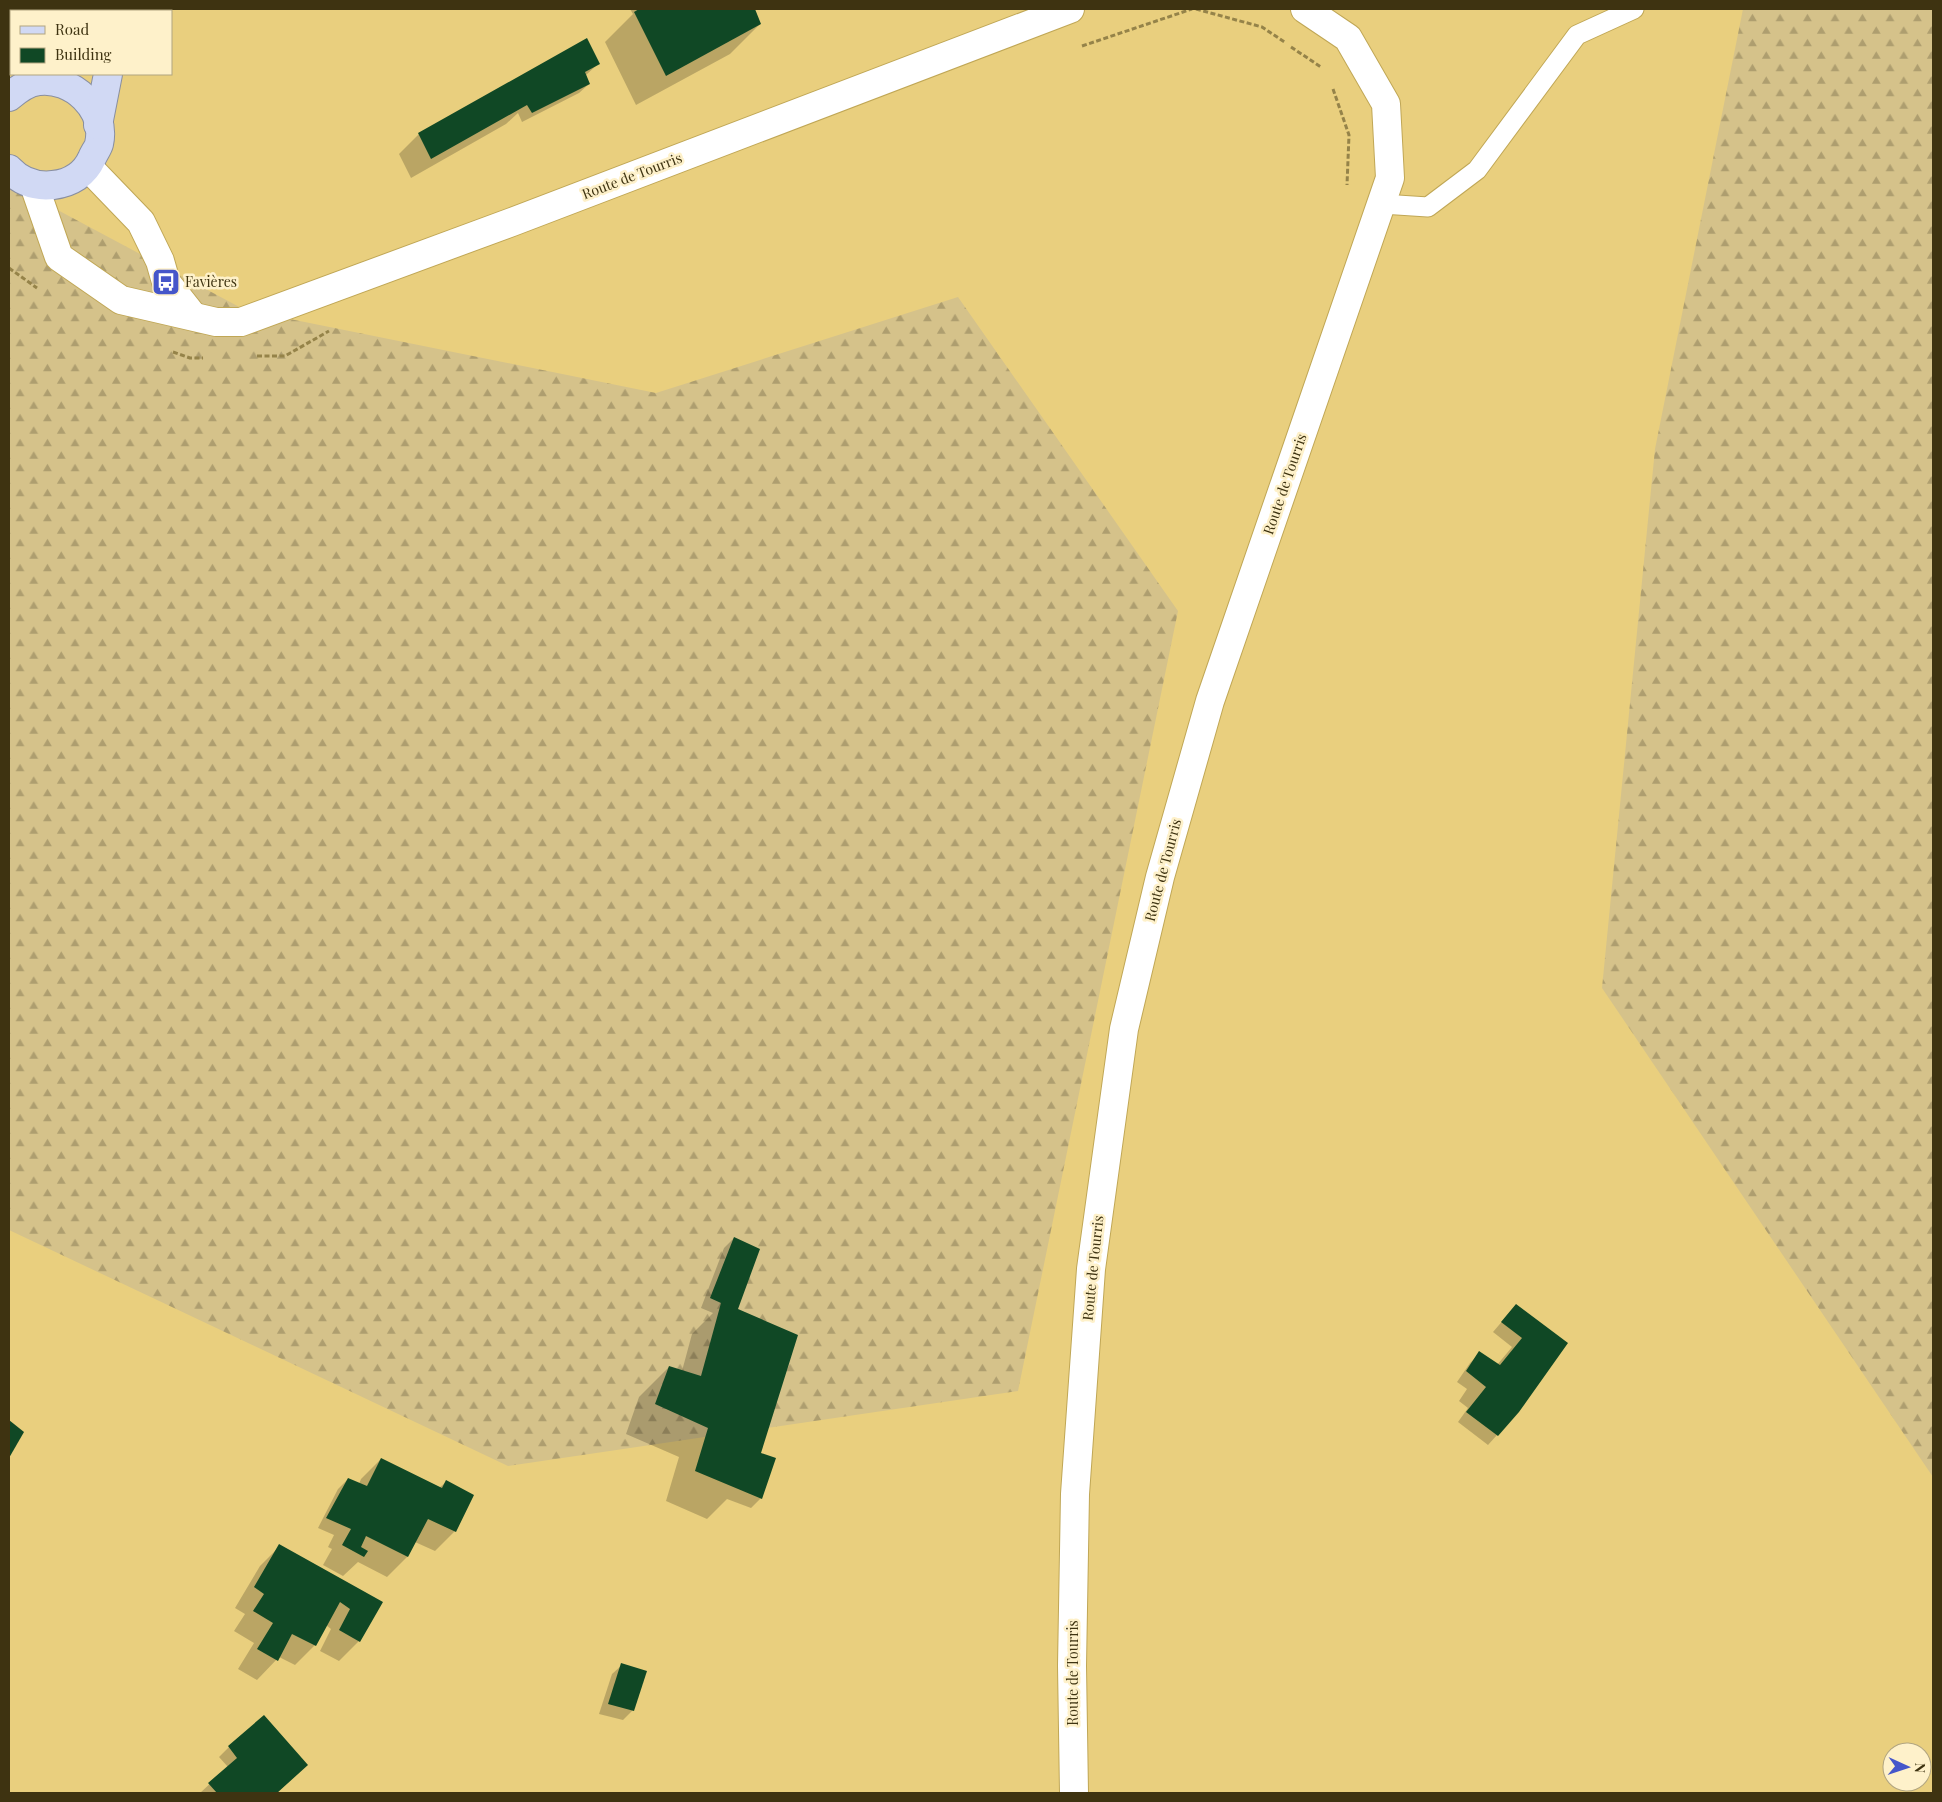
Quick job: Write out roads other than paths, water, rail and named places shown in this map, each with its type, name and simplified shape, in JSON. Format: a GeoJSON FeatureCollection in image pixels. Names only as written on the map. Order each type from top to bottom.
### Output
{"type":"FeatureCollection","features":[{"type":"Feature","properties":{"kind":"main road"},"geometry":{"type":"LineString","coordinates":[[9,169],[17,178],[34,185],[63,184],[76,178],[88,168],[99,143],[98,125],[108,75]]}},
{"type":"Feature","properties":{"kind":"main road"},"geometry":{"type":"LineString","coordinates":[[9,96],[25,86],[38,81],[71,81],[92,107],[98,125]]}},
{"type":"Feature","properties":{"kind":"street","name":"Route de Tourris"},"geometry":{"type":"LineString","coordinates":[[34,185],[59,257],[121,300],[216,322],[241,322],[1070,9]]}},
{"type":"Feature","properties":{"kind":"street","name":"Route de Tourris"},"geometry":{"type":"LineString","coordinates":[[1074,1793],[1072,1666],[1075,1494],[1091,1270],[1124,1029],[1160,877],[1210,701],[1390,178],[1386,104],[1348,38],[1306,9]]}},
{"type":"Feature","properties":{"kind":"street"},"geometry":{"type":"LineString","coordinates":[[88,168],[141,222],[160,261],[166,282],[192,315]]}},
{"type":"Feature","properties":{"kind":"lane"},"geometry":{"type":"LineString","coordinates":[[1382,204],[1428,207],[1477,170],[1577,35],[1634,9]]}},
{"type":"Feature","properties":{"kind":"place","name":"Favières"},"geometry":{"type":"Point","coordinates":[166,282]}}]}
